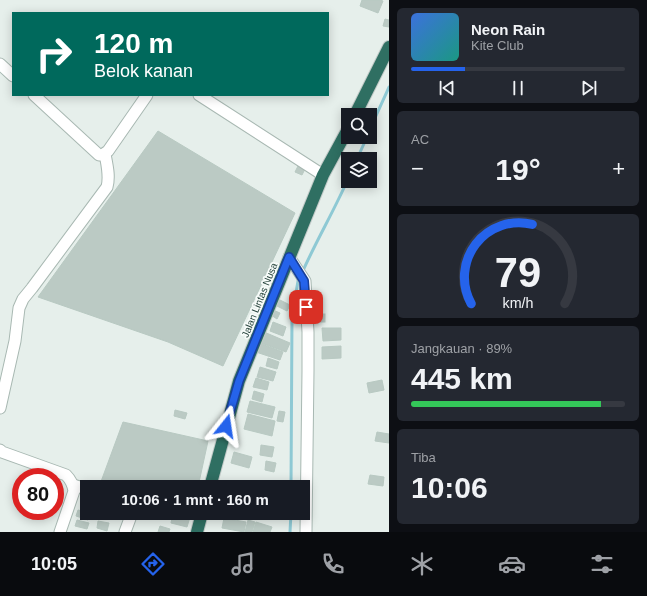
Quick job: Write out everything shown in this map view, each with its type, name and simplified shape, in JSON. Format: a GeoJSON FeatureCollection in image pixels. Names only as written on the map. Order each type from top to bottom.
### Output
{"type":"FeatureCollection","features":[{"type":"Feature","properties":{"kind":"highway"},"geometry":{"type":"LineString","coordinates":[[358,108],[389,47]]}},
{"type":"Feature","properties":{"kind":"highway","name":"Jalan Lintas Nusa"},"geometry":{"type":"LineString","coordinates":[[212,480],[239,381],[292,260],[324,175],[341,142]]}},
{"type":"Feature","properties":{"kind":"highway"},"geometry":{"type":"LineString","coordinates":[[197,532],[200,520]]}},
{"type":"Feature","properties":{"kind":"street"},"geometry":{"type":"LineString","coordinates":[[0,64],[12,75]]}},
{"type":"Feature","properties":{"kind":"street"},"geometry":{"type":"LineString","coordinates":[[35,96],[99,154],[105,154],[108,152],[146,96]]}},
{"type":"Feature","properties":{"kind":"street"},"geometry":{"type":"LineString","coordinates":[[201,96],[324,175]]}},
{"type":"Feature","properties":{"kind":"street"},"geometry":{"type":"LineString","coordinates":[[0,408],[15,341],[19,308],[23,299],[107,187],[109,175],[105,154]]}},
{"type":"Feature","properties":{"kind":"street"},"geometry":{"type":"LineString","coordinates":[[292,260],[305,282],[308,332],[306,532]]}},
{"type":"Feature","properties":{"kind":"street"},"geometry":{"type":"LineString","coordinates":[[0,450],[66,476],[70,480],[74,491],[60,532]]}},
{"type":"Feature","properties":{"kind":"street"},"geometry":{"type":"LineString","coordinates":[[73,485],[80,486]]}},
{"type":"Feature","properties":{"kind":"street"},"geometry":{"type":"LineString","coordinates":[[125,532],[129,520]]}},
{"type":"Feature","properties":{"kind":"building"},"geometry":{"type":"Polygon","coordinates":[[[362,0],[383,1],[378,13],[360,6],[362,0]]]}},
{"type":"Feature","properties":{"kind":"building"},"geometry":{"type":"Polygon","coordinates":[[[385,19],[389,20],[389,27],[383,26],[385,19]]]}},
{"type":"Feature","properties":{"kind":"building"},"geometry":{"type":"Polygon","coordinates":[[[158,131],[295,213],[223,366],[168,342],[38,297],[158,131]]]}},
{"type":"Feature","properties":{"kind":"building"},"geometry":{"type":"Polygon","coordinates":[[[299,164],[306,167],[302,175],[295,172],[299,164]]]}},
{"type":"Feature","properties":{"kind":"building"},"geometry":{"type":"Polygon","coordinates":[[[278,299],[290,305],[287,311],[275,305],[278,299]]]}},
{"type":"Feature","properties":{"kind":"building"},"geometry":{"type":"Polygon","coordinates":[[[273,310],[280,313],[277,319],[271,315],[273,310]]]}},
{"type":"Feature","properties":{"kind":"building"},"geometry":{"type":"Polygon","coordinates":[[[313,314],[325,314],[325,322],[313,322],[313,314]]]}},
{"type":"Feature","properties":{"kind":"building"},"geometry":{"type":"Polygon","coordinates":[[[273,322],[286,327],[283,336],[270,331],[273,322]]]}},
{"type":"Feature","properties":{"kind":"building"},"geometry":{"type":"Polygon","coordinates":[[[322,328],[341,328],[341,340],[323,341],[322,328]]]}},
{"type":"Feature","properties":{"kind":"building"},"geometry":{"type":"Polygon","coordinates":[[[264,332],[290,343],[286,352],[261,343],[264,332]]]}},
{"type":"Feature","properties":{"kind":"building"},"geometry":{"type":"Polygon","coordinates":[[[259,343],[283,352],[280,360],[256,352],[259,343]]]}},
{"type":"Feature","properties":{"kind":"building"},"geometry":{"type":"Polygon","coordinates":[[[341,346],[341,358],[322,359],[322,347],[341,346]]]}},
{"type":"Feature","properties":{"kind":"building"},"geometry":{"type":"Polygon","coordinates":[[[268,358],[279,362],[277,369],[266,366],[268,358]]]}},
{"type":"Feature","properties":{"kind":"building"},"geometry":{"type":"Polygon","coordinates":[[[260,367],[276,372],[273,381],[257,377],[260,367]]]}},
{"type":"Feature","properties":{"kind":"building"},"geometry":{"type":"Polygon","coordinates":[[[256,378],[269,382],[267,390],[253,387],[256,378]]]}},
{"type":"Feature","properties":{"kind":"building"},"geometry":{"type":"Polygon","coordinates":[[[382,380],[384,390],[369,393],[367,383],[382,380]]]}},
{"type":"Feature","properties":{"kind":"building"},"geometry":{"type":"Polygon","coordinates":[[[254,391],[264,394],[262,402],[252,399],[254,391]]]}},
{"type":"Feature","properties":{"kind":"building"},"geometry":{"type":"Polygon","coordinates":[[[250,401],[275,407],[272,418],[247,412],[250,401]]]}},
{"type":"Feature","properties":{"kind":"building"},"geometry":{"type":"Polygon","coordinates":[[[175,410],[187,413],[185,419],[174,416],[175,410]]]}},
{"type":"Feature","properties":{"kind":"building"},"geometry":{"type":"Polygon","coordinates":[[[279,411],[285,412],[283,422],[277,421],[279,411]]]}},
{"type":"Feature","properties":{"kind":"building"},"geometry":{"type":"Polygon","coordinates":[[[248,414],[275,421],[272,436],[244,429],[248,414]]]}},
{"type":"Feature","properties":{"kind":"building"},"geometry":{"type":"Polygon","coordinates":[[[123,422],[208,441],[200,480],[102,480],[123,422]]]}},
{"type":"Feature","properties":{"kind":"building"},"geometry":{"type":"Polygon","coordinates":[[[377,432],[389,434],[389,443],[375,441],[377,432]]]}},
{"type":"Feature","properties":{"kind":"building"},"geometry":{"type":"Polygon","coordinates":[[[261,445],[274,447],[272,457],[260,455],[261,445]]]}},
{"type":"Feature","properties":{"kind":"building"},"geometry":{"type":"Polygon","coordinates":[[[234,452],[252,457],[249,468],[231,463],[234,452]]]}},
{"type":"Feature","properties":{"kind":"building"},"geometry":{"type":"Polygon","coordinates":[[[266,461],[276,463],[274,472],[265,470],[266,461]]]}},
{"type":"Feature","properties":{"kind":"building"},"geometry":{"type":"Polygon","coordinates":[[[370,475],[384,477],[383,486],[368,484],[370,475]]]}},
{"type":"Feature","properties":{"kind":"building"},"geometry":{"type":"Polygon","coordinates":[[[78,510],[80,511],[80,517],[76,516],[78,510]]]}},
{"type":"Feature","properties":{"kind":"building"},"geometry":{"type":"Polygon","coordinates":[[[77,520],[89,523],[87,529],[75,526],[77,520]]]}},
{"type":"Feature","properties":{"kind":"building"},"geometry":{"type":"Polygon","coordinates":[[[172,520],[189,520],[187,527],[171,523],[172,520]]]}},
{"type":"Feature","properties":{"kind":"building"},"geometry":{"type":"Polygon","coordinates":[[[224,520],[246,522],[244,532],[222,528],[224,520]]]}},
{"type":"Feature","properties":{"kind":"building"},"geometry":{"type":"Polygon","coordinates":[[[248,520],[255,522],[252,532],[245,532],[248,520]]]}},
{"type":"Feature","properties":{"kind":"building"},"geometry":{"type":"Polygon","coordinates":[[[98,521],[109,523],[107,531],[97,528],[98,521]]]}},
{"type":"Feature","properties":{"kind":"building"},"geometry":{"type":"Polygon","coordinates":[[[256,522],[272,527],[270,532],[253,532],[256,522]]]}},
{"type":"Feature","properties":{"kind":"building"},"geometry":{"type":"Polygon","coordinates":[[[160,526],[170,529],[169,532],[158,532],[160,526]]]}},
{"type":"Feature","properties":{"kind":"waterway"},"geometry":{"type":"LineString","coordinates":[[377,114],[389,87]]}},
{"type":"Feature","properties":{"kind":"waterway"},"geometry":{"type":"LineString","coordinates":[[360,152],[364,144]]}},
{"type":"Feature","properties":{"kind":"waterway"},"geometry":{"type":"LineString","coordinates":[[302,273],[344,188]]}},
{"type":"Feature","properties":{"kind":"waterway"},"geometry":{"type":"LineString","coordinates":[[291,480],[292,316],[299,278]]}},
{"type":"Feature","properties":{"kind":"waterway"},"geometry":{"type":"LineString","coordinates":[[290,532],[291,520]]}},
{"type":"Feature","properties":{"kind":"route"},"geometry":{"type":"LineString","coordinates":[[226,426],[239,381],[289,257],[304,281],[306,307]]}}]}
